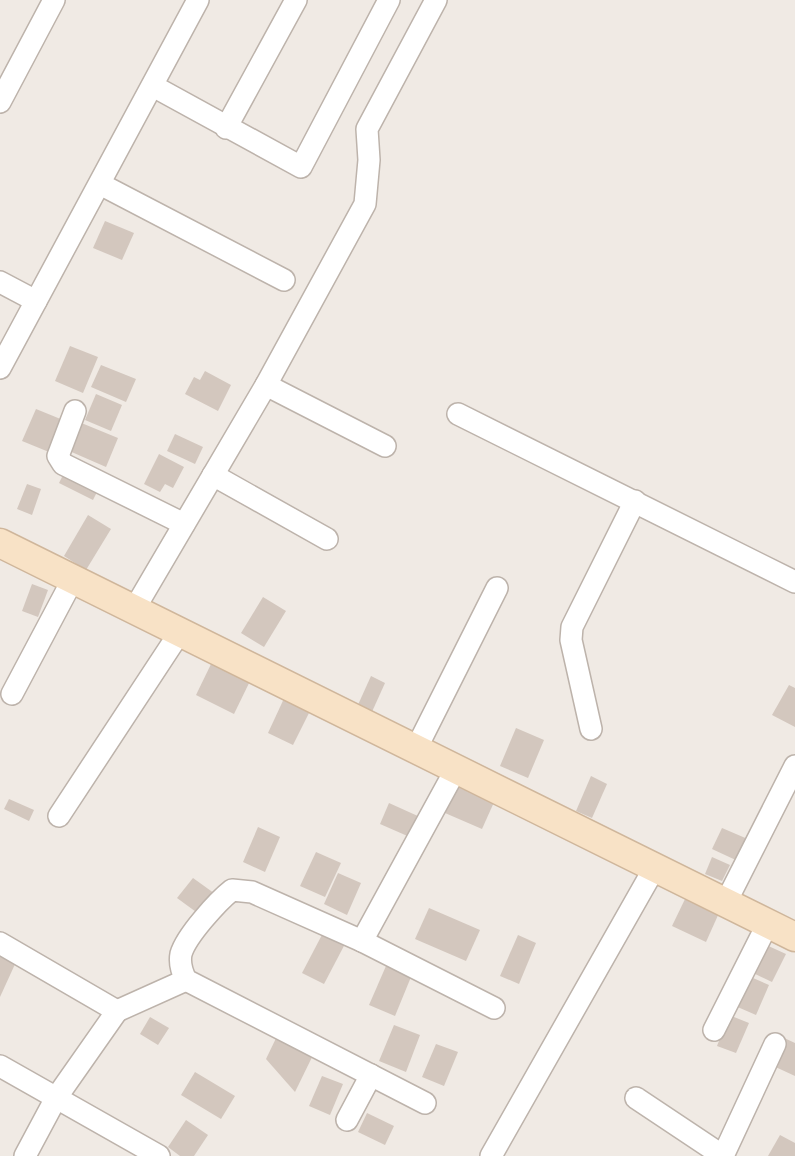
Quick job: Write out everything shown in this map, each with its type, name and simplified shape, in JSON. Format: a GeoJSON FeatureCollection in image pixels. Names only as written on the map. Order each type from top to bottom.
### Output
{"type":"FeatureCollection","features":[{"type":"Feature","properties":{"kind":"street"},"geometry":{"type":"LineString","coordinates":[[0,102],[54,0]]}},
{"type":"Feature","properties":{"kind":"street"},"geometry":{"type":"LineString","coordinates":[[0,368],[198,0]]}},
{"type":"Feature","properties":{"kind":"street"},"geometry":{"type":"LineString","coordinates":[[226,128],[296,0]]}},
{"type":"Feature","properties":{"kind":"street"},"geometry":{"type":"LineString","coordinates":[[153,86],[301,167],[389,0]]}},
{"type":"Feature","properties":{"kind":"street"},"geometry":{"type":"LineString","coordinates":[[135,608],[266,385],[365,204],[369,160],[367,130],[436,0]]}},
{"type":"Feature","properties":{"kind":"street"},"geometry":{"type":"LineString","coordinates":[[100,184],[284,280]]}},
{"type":"Feature","properties":{"kind":"street"},"geometry":{"type":"LineString","coordinates":[[0,282],[36,301]]}},
{"type":"Feature","properties":{"kind":"street"},"geometry":{"type":"LineString","coordinates":[[266,385],[385,446]]}},
{"type":"Feature","properties":{"kind":"street"},"geometry":{"type":"LineString","coordinates":[[75,411],[58,447],[58,456],[63,464],[184,524]]}},
{"type":"Feature","properties":{"kind":"street"},"geometry":{"type":"LineString","coordinates":[[458,414],[795,582]]}},
{"type":"Feature","properties":{"kind":"street"},"geometry":{"type":"LineString","coordinates":[[213,475],[327,539]]}},
{"type":"Feature","properties":{"kind":"street"},"geometry":{"type":"LineString","coordinates":[[591,729],[571,640],[572,627],[635,501]]}},
{"type":"Feature","properties":{"kind":"street"},"geometry":{"type":"LineString","coordinates":[[0,543],[795,937]]}},
{"type":"Feature","properties":{"kind":"street"},"geometry":{"type":"LineString","coordinates":[[12,694],[73,579]]}},
{"type":"Feature","properties":{"kind":"street"},"geometry":{"type":"LineString","coordinates":[[416,749],[497,588]]}},
{"type":"Feature","properties":{"kind":"street"},"geometry":{"type":"LineString","coordinates":[[59,816],[180,632]]}},
{"type":"Feature","properties":{"kind":"street"},"geometry":{"type":"LineString","coordinates":[[726,902],[795,766]]}},
{"type":"Feature","properties":{"kind":"street"},"geometry":{"type":"LineString","coordinates":[[362,941],[456,768]]}},
{"type":"Feature","properties":{"kind":"street"},"geometry":{"type":"LineString","coordinates":[[491,1156],[655,867]]}},
{"type":"Feature","properties":{"kind":"street"},"geometry":{"type":"LineString","coordinates":[[425,1103],[186,981],[180,968],[181,953],[221,898],[232,890],[251,892],[362,941],[494,1008]]}},
{"type":"Feature","properties":{"kind":"street"},"geometry":{"type":"LineString","coordinates":[[714,1030],[768,923]]}},
{"type":"Feature","properties":{"kind":"street"},"geometry":{"type":"LineString","coordinates":[[0,943],[117,1011]]}},
{"type":"Feature","properties":{"kind":"street"},"geometry":{"type":"LineString","coordinates":[[24,1156],[56,1098],[117,1011],[186,981]]}},
{"type":"Feature","properties":{"kind":"street"},"geometry":{"type":"LineString","coordinates":[[636,1098],[723,1156],[775,1044]]}},
{"type":"Feature","properties":{"kind":"street"},"geometry":{"type":"LineString","coordinates":[[0,1066],[159,1156]]}},
{"type":"Feature","properties":{"kind":"street"},"geometry":{"type":"LineString","coordinates":[[347,1120],[371,1075]]}},
{"type":"Feature","properties":{"kind":"building"},"geometry":{"type":"Polygon","coordinates":[[[105,221],[134,233],[122,260],[93,248],[105,221]]]}},
{"type":"Feature","properties":{"kind":"building"},"geometry":{"type":"Polygon","coordinates":[[[70,346],[98,357],[83,393],[55,381],[70,346]]]}},
{"type":"Feature","properties":{"kind":"building"},"geometry":{"type":"Polygon","coordinates":[[[101,365],[136,379],[126,402],[91,387],[101,365]]]}},
{"type":"Feature","properties":{"kind":"building"},"geometry":{"type":"Polygon","coordinates":[[[205,371],[231,385],[218,411],[185,394],[194,377],[200,380],[205,371]]]}},
{"type":"Feature","properties":{"kind":"building"},"geometry":{"type":"Polygon","coordinates":[[[96,394],[122,405],[111,431],[85,420],[96,394]]]}},
{"type":"Feature","properties":{"kind":"building"},"geometry":{"type":"Polygon","coordinates":[[[36,409],[63,420],[49,452],[22,441],[36,409]]]}},
{"type":"Feature","properties":{"kind":"building"},"geometry":{"type":"Polygon","coordinates":[[[79,422],[118,438],[106,467],[67,450],[79,422]]]}},
{"type":"Feature","properties":{"kind":"building"},"geometry":{"type":"Polygon","coordinates":[[[175,434],[203,447],[195,464],[167,451],[175,434]]]}},
{"type":"Feature","properties":{"kind":"building"},"geometry":{"type":"Polygon","coordinates":[[[159,454],[184,467],[173,488],[165,484],[160,492],[144,484],[159,454]]]}},
{"type":"Feature","properties":{"kind":"building"},"geometry":{"type":"Polygon","coordinates":[[[66,469],[100,486],[93,500],[59,483],[66,469]]]}},
{"type":"Feature","properties":{"kind":"building"},"geometry":{"type":"Polygon","coordinates":[[[27,484],[41,489],[32,515],[17,509],[27,484]]]}},
{"type":"Feature","properties":{"kind":"building"},"geometry":{"type":"Polygon","coordinates":[[[88,515],[111,529],[86,570],[64,556],[88,515]]]}},
{"type":"Feature","properties":{"kind":"building"},"geometry":{"type":"Polygon","coordinates":[[[32,584],[48,590],[38,617],[22,611],[32,584]]]}},
{"type":"Feature","properties":{"kind":"building"},"geometry":{"type":"Polygon","coordinates":[[[263,597],[286,611],[264,647],[241,633],[263,597]]]}},
{"type":"Feature","properties":{"kind":"building"},"geometry":{"type":"Polygon","coordinates":[[[213,660],[251,679],[234,714],[196,695],[213,660]]]}},
{"type":"Feature","properties":{"kind":"building"},"geometry":{"type":"Polygon","coordinates":[[[371,676],[385,683],[371,714],[357,707],[371,676]]]}},
{"type":"Feature","properties":{"kind":"building"},"geometry":{"type":"Polygon","coordinates":[[[789,685],[795,688],[795,727],[772,715],[789,685]]]}},
{"type":"Feature","properties":{"kind":"building"},"geometry":{"type":"Polygon","coordinates":[[[287,692],[313,705],[293,745],[268,733],[287,692]]]}},
{"type":"Feature","properties":{"kind":"building"},"geometry":{"type":"Polygon","coordinates":[[[516,728],[544,740],[528,778],[500,766],[516,728]]]}},
{"type":"Feature","properties":{"kind":"building"},"geometry":{"type":"Polygon","coordinates":[[[591,776],[607,784],[592,818],[576,811],[591,776]]]}},
{"type":"Feature","properties":{"kind":"building"},"geometry":{"type":"Polygon","coordinates":[[[458,784],[495,800],[482,829],[445,813],[458,784]]]}},
{"type":"Feature","properties":{"kind":"building"},"geometry":{"type":"Polygon","coordinates":[[[9,799],[34,810],[29,821],[4,809],[9,799]]]}},
{"type":"Feature","properties":{"kind":"building"},"geometry":{"type":"Polygon","coordinates":[[[389,803],[420,817],[412,838],[380,824],[389,803]]]}},
{"type":"Feature","properties":{"kind":"building"},"geometry":{"type":"Polygon","coordinates":[[[258,827],[280,837],[265,872],[243,862],[258,827]]]}},
{"type":"Feature","properties":{"kind":"building"},"geometry":{"type":"Polygon","coordinates":[[[722,828],[750,840],[740,862],[712,849],[722,828]]]}},
{"type":"Feature","properties":{"kind":"building"},"geometry":{"type":"Polygon","coordinates":[[[316,852],[341,863],[325,897],[300,886],[316,852]]]}},
{"type":"Feature","properties":{"kind":"building"},"geometry":{"type":"Polygon","coordinates":[[[712,857],[730,865],[722,881],[705,874],[712,857]]]}},
{"type":"Feature","properties":{"kind":"building"},"geometry":{"type":"Polygon","coordinates":[[[338,873],[361,883],[347,915],[324,904],[338,873]]]}},
{"type":"Feature","properties":{"kind":"building"},"geometry":{"type":"Polygon","coordinates":[[[193,878],[218,896],[203,917],[177,898],[193,878]]]}},
{"type":"Feature","properties":{"kind":"building"},"geometry":{"type":"Polygon","coordinates":[[[686,897],[719,913],[706,942],[672,926],[686,897]]]}},
{"type":"Feature","properties":{"kind":"building"},"geometry":{"type":"Polygon","coordinates":[[[429,908],[480,930],[466,961],[415,939],[429,908]]]}},
{"type":"Feature","properties":{"kind":"building"},"geometry":{"type":"Polygon","coordinates":[[[324,931],[346,942],[324,984],[302,973],[324,931]]]}},
{"type":"Feature","properties":{"kind":"building"},"geometry":{"type":"Polygon","coordinates":[[[518,935],[536,943],[519,984],[500,976],[518,935]]]}},
{"type":"Feature","properties":{"kind":"building"},"geometry":{"type":"Polygon","coordinates":[[[764,944],[786,954],[772,982],[751,972],[764,944]]]}},
{"type":"Feature","properties":{"kind":"building"},"geometry":{"type":"Polygon","coordinates":[[[0,954],[16,962],[0,997],[0,954]]]}},
{"type":"Feature","properties":{"kind":"building"},"geometry":{"type":"Polygon","coordinates":[[[386,966],[411,977],[395,1016],[369,1005],[386,966]]]}},
{"type":"Feature","properties":{"kind":"building"},"geometry":{"type":"Polygon","coordinates":[[[746,975],[769,985],[756,1015],[733,1005],[746,975]]]}},
{"type":"Feature","properties":{"kind":"building"},"geometry":{"type":"Polygon","coordinates":[[[729,1015],[749,1023],[736,1053],[717,1046],[729,1015]]]}},
{"type":"Feature","properties":{"kind":"building"},"geometry":{"type":"Polygon","coordinates":[[[150,1017],[169,1028],[158,1045],[140,1034],[150,1017]]]}},
{"type":"Feature","properties":{"kind":"building"},"geometry":{"type":"Polygon","coordinates":[[[394,1025],[420,1035],[406,1072],[379,1061],[394,1025]]]}},
{"type":"Feature","properties":{"kind":"building"},"geometry":{"type":"Polygon","coordinates":[[[279,1032],[316,1049],[295,1092],[266,1059],[279,1032]]]}},
{"type":"Feature","properties":{"kind":"building"},"geometry":{"type":"Polygon","coordinates":[[[782,1037],[795,1043],[795,1076],[769,1064],[782,1037]]]}},
{"type":"Feature","properties":{"kind":"building"},"geometry":{"type":"Polygon","coordinates":[[[436,1044],[458,1052],[444,1086],[422,1077],[436,1044]]]}},
{"type":"Feature","properties":{"kind":"building"},"geometry":{"type":"Polygon","coordinates":[[[195,1072],[235,1096],[221,1119],[181,1095],[195,1072]]]}},
{"type":"Feature","properties":{"kind":"building"},"geometry":{"type":"Polygon","coordinates":[[[322,1076],[343,1084],[330,1115],[309,1106],[322,1076]]]}},
{"type":"Feature","properties":{"kind":"building"},"geometry":{"type":"Polygon","coordinates":[[[367,1113],[394,1126],[385,1145],[358,1132],[367,1113]]]}},
{"type":"Feature","properties":{"kind":"building"},"geometry":{"type":"Polygon","coordinates":[[[186,1120],[208,1135],[194,1156],[180,1156],[168,1147],[186,1120]]]}},
{"type":"Feature","properties":{"kind":"building"},"geometry":{"type":"Polygon","coordinates":[[[780,1135],[795,1143],[795,1156],[768,1156],[780,1135]]]}}]}
